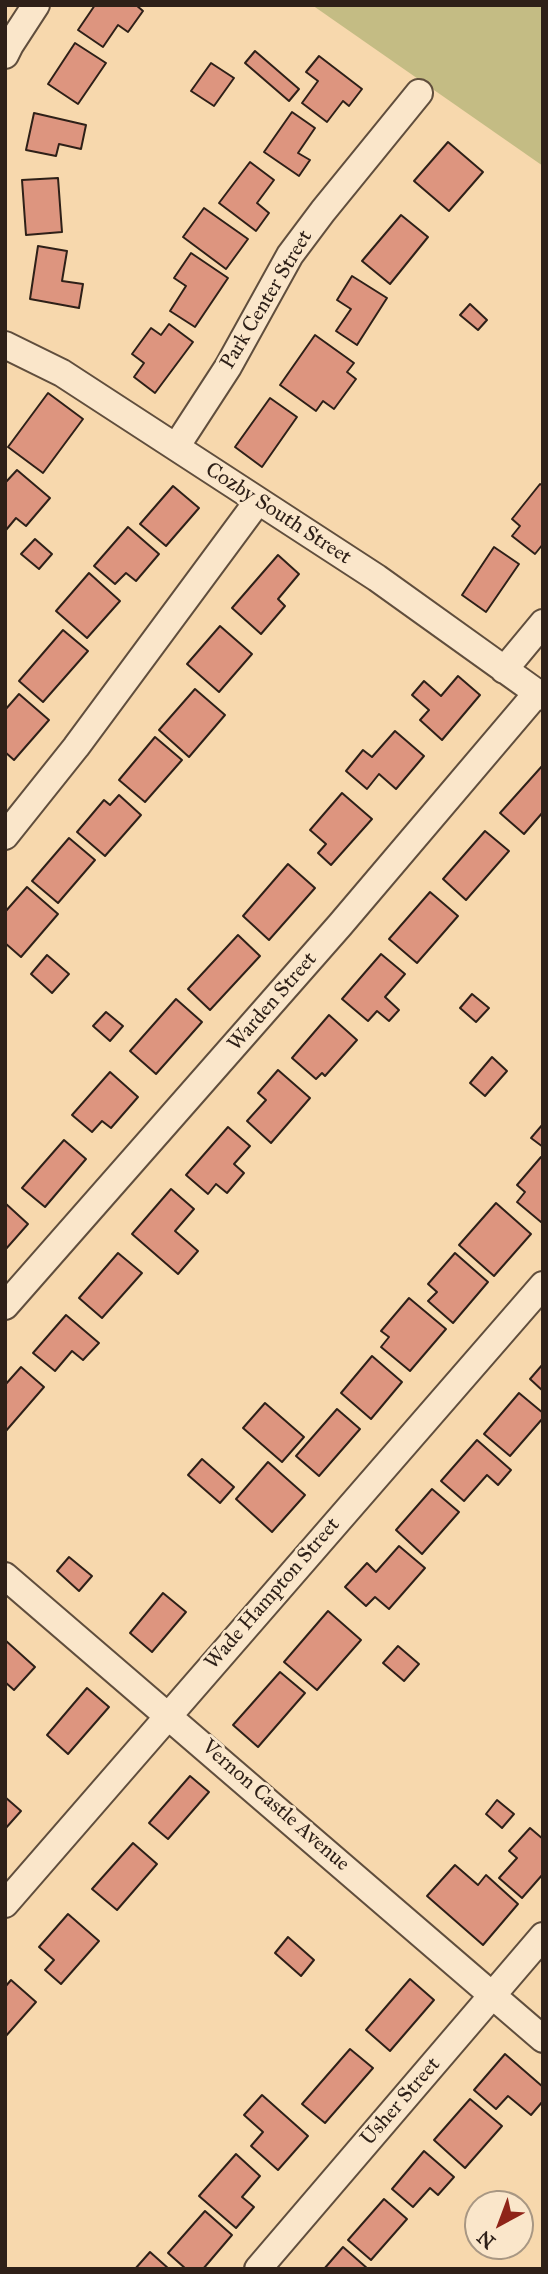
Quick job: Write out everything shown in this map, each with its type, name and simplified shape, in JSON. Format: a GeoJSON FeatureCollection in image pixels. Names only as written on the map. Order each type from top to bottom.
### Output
{"type":"FeatureCollection","features":[{"type":"Feature","properties":{"kind":"street"},"geometry":{"type":"LineString","coordinates":[[5,55],[36,5]]}},
{"type":"Feature","properties":{"kind":"street","name":"Park Center Street"},"geometry":{"type":"LineString","coordinates":[[176,447],[228,367],[290,255],[419,93]]}},
{"type":"Feature","properties":{"kind":"street","name":"Cozby South Street"},"geometry":{"type":"LineString","coordinates":[[5,345],[62,373],[377,578],[540,695]]}},
{"type":"Feature","properties":{"kind":"street"},"geometry":{"type":"LineString","coordinates":[[5,836],[76,747],[258,501]]}},
{"type":"Feature","properties":{"kind":"street"},"geometry":{"type":"LineString","coordinates":[[504,670],[543,623]]}},
{"type":"Feature","properties":{"kind":"street","name":"Warden Street"},"geometry":{"type":"LineString","coordinates":[[5,1306],[540,695]]}},
{"type":"Feature","properties":{"kind":"street","name":"Wade Hampton Street"},"geometry":{"type":"LineString","coordinates":[[5,1904],[543,1285]]}},
{"type":"Feature","properties":{"kind":"street","name":"Vernon Castle Avenue"},"geometry":{"type":"LineString","coordinates":[[5,1576],[169,1714],[543,2039]]}},
{"type":"Feature","properties":{"kind":"street","name":"Usher Street"},"geometry":{"type":"LineString","coordinates":[[258,2269],[543,1936]]}},
{"type":"Feature","properties":{"kind":"shaded area"},"geometry":{"type":"Polygon","coordinates":[[[312,5],[543,5],[543,166],[312,5]]]}},
{"type":"Feature","properties":{"kind":"building"},"geometry":{"type":"Polygon","coordinates":[[[95,5],[136,5],[143,11],[128,32],[118,25],[103,47],[78,30],[95,5]]]}},
{"type":"Feature","properties":{"kind":"building"},"geometry":{"type":"Polygon","coordinates":[[[75,43],[106,63],[78,104],[48,84],[75,43]]]}},
{"type":"Feature","properties":{"kind":"building"},"geometry":{"type":"Polygon","coordinates":[[[255,51],[299,89],[289,101],[245,63],[255,51]]]}},
{"type":"Feature","properties":{"kind":"building"},"geometry":{"type":"Polygon","coordinates":[[[319,56],[362,89],[349,106],[343,101],[327,122],[302,103],[318,81],[306,72],[319,56]]]}},
{"type":"Feature","properties":{"kind":"building"},"geometry":{"type":"Polygon","coordinates":[[[211,63],[234,78],[214,106],[191,91],[211,63]]]}},
{"type":"Feature","properties":{"kind":"building"},"geometry":{"type":"Polygon","coordinates":[[[292,112],[315,128],[298,153],[310,160],[299,176],[264,152],[292,112]]]}},
{"type":"Feature","properties":{"kind":"building"},"geometry":{"type":"Polygon","coordinates":[[[34,113],[86,125],[81,149],[59,144],[56,156],[26,150],[34,113]]]}},
{"type":"Feature","properties":{"kind":"building"},"geometry":{"type":"Polygon","coordinates":[[[448,142],[483,172],[449,211],[414,181],[448,142]]]}},
{"type":"Feature","properties":{"kind":"building"},"geometry":{"type":"Polygon","coordinates":[[[250,162],[274,180],[257,203],[269,213],[256,231],[219,203],[250,162]]]}},
{"type":"Feature","properties":{"kind":"building"},"geometry":{"type":"Polygon","coordinates":[[[58,178],[62,232],[26,235],[22,180],[58,178]]]}},
{"type":"Feature","properties":{"kind":"building"},"geometry":{"type":"Polygon","coordinates":[[[204,208],[248,239],[226,269],[183,237],[204,208]]]}},
{"type":"Feature","properties":{"kind":"building"},"geometry":{"type":"Polygon","coordinates":[[[401,215],[428,237],[390,284],[362,261],[401,215]]]}},
{"type":"Feature","properties":{"kind":"building"},"geometry":{"type":"Polygon","coordinates":[[[38,246],[67,251],[62,281],[83,284],[79,308],[30,299],[38,246]]]}},
{"type":"Feature","properties":{"kind":"building"},"geometry":{"type":"Polygon","coordinates":[[[191,253],[228,278],[195,327],[170,311],[186,286],[174,278],[191,253]]]}},
{"type":"Feature","properties":{"kind":"building"},"geometry":{"type":"Polygon","coordinates":[[[352,276],[387,298],[357,345],[336,331],[351,309],[337,300],[352,276]]]}},
{"type":"Feature","properties":{"kind":"building"},"geometry":{"type":"Polygon","coordinates":[[[470,304],[487,320],[478,330],[460,315],[470,304]]]}},
{"type":"Feature","properties":{"kind":"building"},"geometry":{"type":"Polygon","coordinates":[[[169,324],[193,342],[155,393],[134,377],[144,363],[132,354],[151,328],[161,335],[169,324]]]}},
{"type":"Feature","properties":{"kind":"building"},"geometry":{"type":"Polygon","coordinates":[[[315,335],[354,363],[347,372],[356,379],[334,409],[323,401],[316,411],[280,385],[315,335]]]}},
{"type":"Feature","properties":{"kind":"building"},"geometry":{"type":"Polygon","coordinates":[[[48,393],[83,419],[43,473],[8,447],[48,393]]]}},
{"type":"Feature","properties":{"kind":"building"},"geometry":{"type":"Polygon","coordinates":[[[270,398],[297,417],[262,467],[235,447],[270,398]]]}},
{"type":"Feature","properties":{"kind":"building"},"geometry":{"type":"Polygon","coordinates":[[[17,470],[50,498],[26,526],[16,518],[6,530],[5,483],[17,470]]]}},
{"type":"Feature","properties":{"kind":"building"},"geometry":{"type":"Polygon","coordinates":[[[540,484],[543,486],[543,544],[535,554],[512,536],[520,526],[512,519],[540,484]]]}},
{"type":"Feature","properties":{"kind":"building"},"geometry":{"type":"Polygon","coordinates":[[[173,486],[199,508],[166,546],[140,524],[173,486]]]}},
{"type":"Feature","properties":{"kind":"building"},"geometry":{"type":"Polygon","coordinates":[[[128,527],[159,554],[136,581],[126,573],[115,584],[94,566],[128,527]]]}},
{"type":"Feature","properties":{"kind":"building"},"geometry":{"type":"Polygon","coordinates":[[[35,539],[52,554],[39,569],[21,554],[35,539]]]}},
{"type":"Feature","properties":{"kind":"building"},"geometry":{"type":"Polygon","coordinates":[[[494,547],[519,564],[486,612],[462,595],[494,547]]]}},
{"type":"Feature","properties":{"kind":"building"},"geometry":{"type":"Polygon","coordinates":[[[278,555],[299,574],[278,599],[285,606],[261,634],[232,608],[278,555]]]}},
{"type":"Feature","properties":{"kind":"building"},"geometry":{"type":"Polygon","coordinates":[[[89,573],[120,601],[87,638],[56,611],[89,573]]]}},
{"type":"Feature","properties":{"kind":"building"},"geometry":{"type":"Polygon","coordinates":[[[220,626],[252,654],[219,692],[187,664],[220,626]]]}},
{"type":"Feature","properties":{"kind":"building"},"geometry":{"type":"Polygon","coordinates":[[[63,630],[88,651],[43,702],[19,681],[63,630]]]}},
{"type":"Feature","properties":{"kind":"building"},"geometry":{"type":"Polygon","coordinates":[[[458,676],[480,695],[442,740],[420,720],[429,710],[412,695],[424,681],[441,696],[458,676]]]}},
{"type":"Feature","properties":{"kind":"building"},"geometry":{"type":"Polygon","coordinates":[[[195,689],[225,715],[189,757],[159,730],[195,689]]]}},
{"type":"Feature","properties":{"kind":"building"},"geometry":{"type":"Polygon","coordinates":[[[19,694],[49,720],[14,760],[5,752],[5,710],[19,694]]]}},
{"type":"Feature","properties":{"kind":"building"},"geometry":{"type":"Polygon","coordinates":[[[395,731],[424,756],[396,789],[379,774],[367,789],[346,771],[363,750],[372,757],[395,731]]]}},
{"type":"Feature","properties":{"kind":"building"},"geometry":{"type":"Polygon","coordinates":[[[155,737],[182,760],[145,802],[119,780],[155,737]]]}},
{"type":"Feature","properties":{"kind":"building"},"geometry":{"type":"Polygon","coordinates":[[[543,765],[543,812],[524,834],[500,813],[543,765]]]}},
{"type":"Feature","properties":{"kind":"building"},"geometry":{"type":"Polygon","coordinates":[[[342,793],[372,819],[331,865],[318,853],[326,844],[310,830],[342,793]]]}},
{"type":"Feature","properties":{"kind":"building"},"geometry":{"type":"Polygon","coordinates":[[[119,795],[141,815],[105,856],[77,832],[104,800],[110,805],[119,795]]]}},
{"type":"Feature","properties":{"kind":"building"},"geometry":{"type":"Polygon","coordinates":[[[485,831],[509,851],[466,900],[443,879],[485,831]]]}},
{"type":"Feature","properties":{"kind":"building"},"geometry":{"type":"Polygon","coordinates":[[[69,838],[95,860],[58,903],[32,881],[69,838]]]}},
{"type":"Feature","properties":{"kind":"building"},"geometry":{"type":"Polygon","coordinates":[[[288,864],[315,888],[269,940],[243,916],[288,864]]]}},
{"type":"Feature","properties":{"kind":"building"},"geometry":{"type":"Polygon","coordinates":[[[27,887],[58,914],[21,957],[5,943],[5,912],[27,887]]]}},
{"type":"Feature","properties":{"kind":"building"},"geometry":{"type":"Polygon","coordinates":[[[430,892],[458,916],[417,963],[389,939],[430,892]]]}},
{"type":"Feature","properties":{"kind":"building"},"geometry":{"type":"Polygon","coordinates":[[[238,935],[260,956],[210,1010],[188,989],[238,935]]]}},
{"type":"Feature","properties":{"kind":"building"},"geometry":{"type":"Polygon","coordinates":[[[381,954],[405,974],[385,997],[399,1010],[389,1021],[377,1011],[368,1021],[342,999],[381,954]]]}},
{"type":"Feature","properties":{"kind":"building"},"geometry":{"type":"Polygon","coordinates":[[[47,955],[69,974],[52,993],[31,974],[47,955]]]}},
{"type":"Feature","properties":{"kind":"building"},"geometry":{"type":"Polygon","coordinates":[[[472,994],[489,1008],[476,1022],[460,1008],[472,994]]]}},
{"type":"Feature","properties":{"kind":"building"},"geometry":{"type":"Polygon","coordinates":[[[176,999],[202,1022],[156,1074],[130,1051],[176,999]]]}},
{"type":"Feature","properties":{"kind":"building"},"geometry":{"type":"Polygon","coordinates":[[[106,1012],[123,1026],[110,1041],[93,1026],[106,1012]]]}},
{"type":"Feature","properties":{"kind":"building"},"geometry":{"type":"Polygon","coordinates":[[[329,1015],[357,1040],[325,1076],[322,1073],[316,1079],[292,1058],[329,1015]]]}},
{"type":"Feature","properties":{"kind":"building"},"geometry":{"type":"Polygon","coordinates":[[[492,1057],[507,1071],[485,1096],[470,1083],[492,1057]]]}},
{"type":"Feature","properties":{"kind":"building"},"geometry":{"type":"Polygon","coordinates":[[[278,1070],[310,1098],[271,1143],[247,1121],[266,1100],[258,1093],[278,1070]]]}},
{"type":"Feature","properties":{"kind":"building"},"geometry":{"type":"Polygon","coordinates":[[[110,1072],[138,1097],[111,1128],[102,1121],[92,1132],[72,1115],[110,1072]]]}},
{"type":"Feature","properties":{"kind":"building"},"geometry":{"type":"Polygon","coordinates":[[[543,1124],[543,1147],[531,1138],[543,1124]]]}},
{"type":"Feature","properties":{"kind":"building"},"geometry":{"type":"Polygon","coordinates":[[[228,1127],[250,1146],[234,1164],[244,1173],[227,1193],[216,1184],[208,1194],[186,1175],[228,1127]]]}},
{"type":"Feature","properties":{"kind":"building"},"geometry":{"type":"Polygon","coordinates":[[[64,1140],[86,1159],[45,1207],[22,1188],[64,1140]]]}},
{"type":"Feature","properties":{"kind":"building"},"geometry":{"type":"Polygon","coordinates":[[[541,1157],[541,1222],[517,1202],[525,1192],[517,1185],[541,1157]]]}},
{"type":"Feature","properties":{"kind":"building"},"geometry":{"type":"Polygon","coordinates":[[[171,1189],[194,1209],[175,1231],[198,1251],[178,1274],[132,1234],[171,1189]]]}},
{"type":"Feature","properties":{"kind":"building"},"geometry":{"type":"Polygon","coordinates":[[[5,1203],[28,1224],[5,1250],[5,1203]]]}},
{"type":"Feature","properties":{"kind":"building"},"geometry":{"type":"Polygon","coordinates":[[[496,1203],[531,1234],[494,1276],[459,1245],[496,1203]]]}},
{"type":"Feature","properties":{"kind":"building"},"geometry":{"type":"Polygon","coordinates":[[[118,1253],[142,1273],[102,1318],[79,1298],[118,1253]]]}},
{"type":"Feature","properties":{"kind":"building"},"geometry":{"type":"Polygon","coordinates":[[[455,1253],[488,1282],[453,1323],[428,1301],[437,1292],[428,1284],[455,1253]]]}},
{"type":"Feature","properties":{"kind":"building"},"geometry":{"type":"Polygon","coordinates":[[[409,1298],[446,1329],[410,1371],[381,1347],[389,1337],[381,1331],[409,1298]]]}},
{"type":"Feature","properties":{"kind":"building"},"geometry":{"type":"Polygon","coordinates":[[[66,1315],[99,1343],[83,1360],[72,1351],[55,1371],[33,1353],[66,1315]]]}},
{"type":"Feature","properties":{"kind":"building"},"geometry":{"type":"Polygon","coordinates":[[[372,1356],[402,1382],[371,1419],[341,1393],[372,1356]]]}},
{"type":"Feature","properties":{"kind":"building"},"geometry":{"type":"Polygon","coordinates":[[[543,1364],[543,1391],[530,1379],[543,1364]]]}},
{"type":"Feature","properties":{"kind":"building"},"geometry":{"type":"Polygon","coordinates":[[[21,1367],[44,1387],[5,1432],[5,1385],[21,1367]]]}},
{"type":"Feature","properties":{"kind":"building"},"geometry":{"type":"Polygon","coordinates":[[[519,1393],[543,1413],[543,1418],[510,1456],[484,1434],[519,1393]]]}},
{"type":"Feature","properties":{"kind":"building"},"geometry":{"type":"Polygon","coordinates":[[[265,1403],[304,1437],[282,1462],[243,1428],[265,1403]]]}},
{"type":"Feature","properties":{"kind":"building"},"geometry":{"type":"Polygon","coordinates":[[[337,1409],[360,1429],[319,1476],[296,1456],[337,1409]]]}},
{"type":"Feature","properties":{"kind":"building"},"geometry":{"type":"Polygon","coordinates":[[[477,1440],[511,1470],[498,1485],[487,1475],[464,1501],[441,1481],[477,1440]]]}},
{"type":"Feature","properties":{"kind":"building"},"geometry":{"type":"Polygon","coordinates":[[[202,1459],[234,1487],[220,1503],[188,1475],[202,1459]]]}},
{"type":"Feature","properties":{"kind":"building"},"geometry":{"type":"Polygon","coordinates":[[[268,1462],[305,1495],[272,1532],[236,1499],[268,1462]]]}},
{"type":"Feature","properties":{"kind":"building"},"geometry":{"type":"Polygon","coordinates":[[[432,1489],[459,1512],[422,1554],[396,1530],[432,1489]]]}},
{"type":"Feature","properties":{"kind":"building"},"geometry":{"type":"Polygon","coordinates":[[[399,1546],[425,1568],[389,1609],[375,1597],[366,1606],[345,1587],[367,1563],[376,1572],[399,1546]]]}},
{"type":"Feature","properties":{"kind":"building"},"geometry":{"type":"Polygon","coordinates":[[[69,1557],[92,1576],[79,1591],[57,1571],[69,1557]]]}},
{"type":"Feature","properties":{"kind":"building"},"geometry":{"type":"Polygon","coordinates":[[[163,1593],[186,1612],[152,1652],[130,1633],[163,1593]]]}},
{"type":"Feature","properties":{"kind":"building"},"geometry":{"type":"Polygon","coordinates":[[[328,1611],[361,1640],[317,1690],[284,1662],[328,1611]]]}},
{"type":"Feature","properties":{"kind":"building"},"geometry":{"type":"Polygon","coordinates":[[[5,1640],[35,1667],[14,1690],[5,1682],[5,1640]]]}},
{"type":"Feature","properties":{"kind":"building"},"geometry":{"type":"Polygon","coordinates":[[[398,1646],[419,1664],[404,1681],[383,1663],[398,1646]]]}},
{"type":"Feature","properties":{"kind":"building"},"geometry":{"type":"Polygon","coordinates":[[[280,1672],[305,1693],[258,1747],[233,1725],[280,1672]]]}},
{"type":"Feature","properties":{"kind":"building"},"geometry":{"type":"Polygon","coordinates":[[[87,1688],[109,1707],[68,1754],[47,1735],[87,1688]]]}},
{"type":"Feature","properties":{"kind":"building"},"geometry":{"type":"Polygon","coordinates":[[[190,1776],[209,1792],[168,1839],[149,1823],[190,1776]]]}},
{"type":"Feature","properties":{"kind":"building"},"geometry":{"type":"Polygon","coordinates":[[[5,1797],[21,1811],[5,1829],[5,1797]]]}},
{"type":"Feature","properties":{"kind":"building"},"geometry":{"type":"Polygon","coordinates":[[[497,1800],[514,1814],[502,1828],[486,1814],[497,1800]]]}},
{"type":"Feature","properties":{"kind":"building"},"geometry":{"type":"Polygon","coordinates":[[[530,1828],[543,1839],[543,1874],[522,1898],[499,1878],[517,1858],[509,1851],[530,1828]]]}},
{"type":"Feature","properties":{"kind":"building"},"geometry":{"type":"Polygon","coordinates":[[[133,1843],[157,1864],[117,1910],[92,1889],[133,1843]]]}},
{"type":"Feature","properties":{"kind":"building"},"geometry":{"type":"Polygon","coordinates":[[[455,1865],[478,1885],[486,1875],[518,1904],[483,1945],[427,1896],[455,1865]]]}},
{"type":"Feature","properties":{"kind":"building"},"geometry":{"type":"Polygon","coordinates":[[[68,1914],[99,1941],[61,1984],[45,1970],[54,1960],[39,1947],[68,1914]]]}},
{"type":"Feature","properties":{"kind":"building"},"geometry":{"type":"Polygon","coordinates":[[[288,1937],[314,1960],[301,1976],[275,1953],[288,1937]]]}},
{"type":"Feature","properties":{"kind":"building"},"geometry":{"type":"Polygon","coordinates":[[[410,1979],[434,2000],[390,2051],[366,2030],[410,1979]]]}},
{"type":"Feature","properties":{"kind":"building"},"geometry":{"type":"Polygon","coordinates":[[[11,1980],[36,2002],[5,2037],[5,1987],[11,1980]]]}},
{"type":"Feature","properties":{"kind":"building"},"geometry":{"type":"Polygon","coordinates":[[[350,2049],[373,2068],[325,2123],[302,2104],[350,2049]]]}},
{"type":"Feature","properties":{"kind":"building"},"geometry":{"type":"Polygon","coordinates":[[[505,2054],[543,2087],[543,2101],[531,2115],[508,2096],[496,2109],[474,2090],[505,2054]]]}},
{"type":"Feature","properties":{"kind":"building"},"geometry":{"type":"Polygon","coordinates":[[[262,2095],[308,2136],[278,2170],[251,2146],[263,2132],[244,2115],[262,2095]]]}},
{"type":"Feature","properties":{"kind":"building"},"geometry":{"type":"Polygon","coordinates":[[[470,2099],[502,2126],[465,2168],[434,2140],[470,2099]]]}},
{"type":"Feature","properties":{"kind":"building"},"geometry":{"type":"Polygon","coordinates":[[[424,2151],[454,2177],[438,2195],[430,2188],[413,2207],[392,2189],[424,2151]]]}},
{"type":"Feature","properties":{"kind":"building"},"geometry":{"type":"Polygon","coordinates":[[[236,2154],[260,2176],[242,2197],[254,2207],[236,2228],[199,2196],[236,2154]]]}},
{"type":"Feature","properties":{"kind":"building"},"geometry":{"type":"Polygon","coordinates":[[[384,2199],[407,2219],[371,2260],[348,2240],[384,2199]]]}},
{"type":"Feature","properties":{"kind":"building"},"geometry":{"type":"Polygon","coordinates":[[[205,2211],[232,2235],[203,2269],[186,2269],[168,2253],[205,2211]]]}},
{"type":"Feature","properties":{"kind":"building"},"geometry":{"type":"Polygon","coordinates":[[[343,2247],[368,2269],[324,2269],[343,2247]]]}},
{"type":"Feature","properties":{"kind":"building"},"geometry":{"type":"Polygon","coordinates":[[[150,2252],[169,2269],[135,2269],[150,2252]]]}}]}
